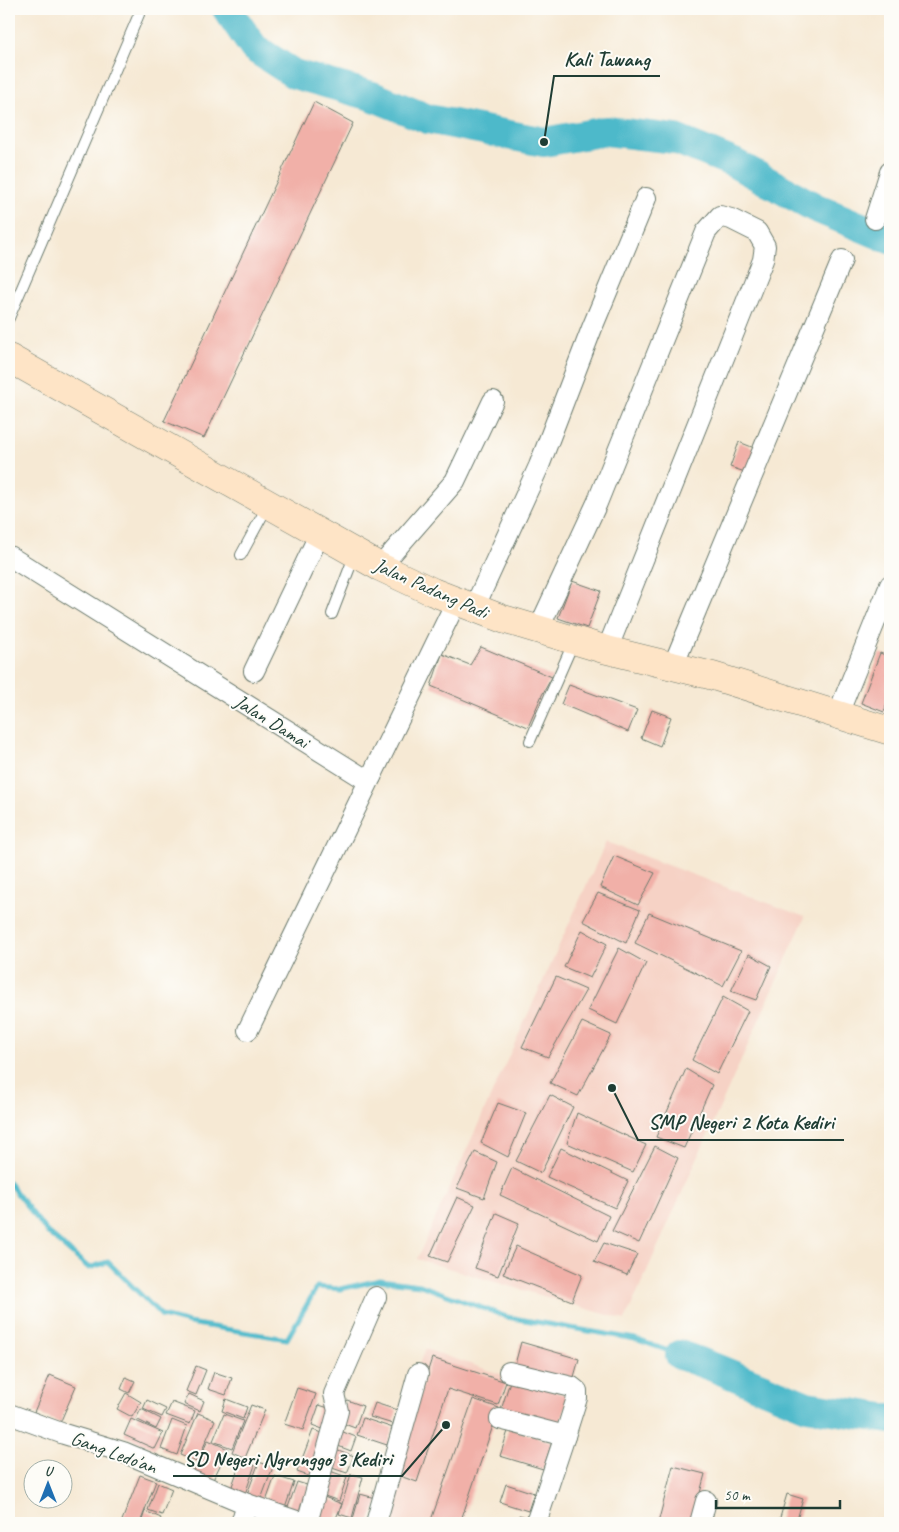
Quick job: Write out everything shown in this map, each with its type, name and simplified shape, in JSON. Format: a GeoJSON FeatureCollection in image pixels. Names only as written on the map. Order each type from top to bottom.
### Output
{"type":"FeatureCollection","features":[{"type":"Feature","properties":{"kind":"main road","name":"Jalan Padang Padi"},"geometry":{"type":"LineString","coordinates":[[9,358],[380,568],[465,605],[538,630],[607,650],[713,676],[890,731]]}},
{"type":"Feature","properties":{"kind":"street"},"geometry":{"type":"LineString","coordinates":[[875,219],[890,172]]}},
{"type":"Feature","properties":{"kind":"street"},"geometry":{"type":"LineString","coordinates":[[248,1030],[372,777],[539,466],[592,328],[646,198]]}},
{"type":"Feature","properties":{"kind":"street"},"geometry":{"type":"LineString","coordinates":[[538,630],[596,504],[706,232],[720,216],[731,219],[757,232],[765,246],[763,260],[607,650]]}},
{"type":"Feature","properties":{"kind":"street"},"geometry":{"type":"LineString","coordinates":[[673,666],[842,260]]}},
{"type":"Feature","properties":{"kind":"street"},"geometry":{"type":"LineString","coordinates":[[380,568],[455,481],[493,401]]}},
{"type":"Feature","properties":{"kind":"street"},"geometry":{"type":"LineString","coordinates":[[254,671],[320,533]]}},
{"type":"Feature","properties":{"kind":"street","name":"Jalan Damai"},"geometry":{"type":"LineString","coordinates":[[9,556],[358,776],[365,779],[372,777]]}},
{"type":"Feature","properties":{"kind":"street"},"geometry":{"type":"LineString","coordinates":[[838,714],[890,585]]}},
{"type":"Feature","properties":{"kind":"street"},"geometry":{"type":"LineString","coordinates":[[307,1523],[338,1411],[334,1394],[376,1297]]}},
{"type":"Feature","properties":{"kind":"street"},"geometry":{"type":"LineString","coordinates":[[509,1372],[576,1389],[577,1398],[536,1523]]}},
{"type":"Feature","properties":{"kind":"street"},"geometry":{"type":"LineString","coordinates":[[376,1523],[418,1374]]}},
{"type":"Feature","properties":{"kind":"street","name":"Gang Ledo'an"},"geometry":{"type":"LineString","coordinates":[[9,1414],[64,1434],[123,1452],[247,1504],[302,1523]]}},
{"type":"Feature","properties":{"kind":"street"},"geometry":{"type":"LineString","coordinates":[[500,1419],[565,1436]]}},
{"type":"Feature","properties":{"kind":"street"},"geometry":{"type":"LineString","coordinates":[[700,1523],[706,1501]]}},
{"type":"Feature","properties":{"kind":"street"},"geometry":{"type":"LineString","coordinates":[[241,1523],[247,1504]]}},
{"type":"Feature","properties":{"kind":"lane"},"geometry":{"type":"LineString","coordinates":[[9,318],[140,12]]}},
{"type":"Feature","properties":{"kind":"lane"},"geometry":{"type":"LineString","coordinates":[[241,555],[269,504]]}},
{"type":"Feature","properties":{"kind":"lane"},"geometry":{"type":"LineString","coordinates":[[332,614],[355,553]]}},
{"type":"Feature","properties":{"kind":"lane"},"geometry":{"type":"LineString","coordinates":[[530,741],[574,640]]}},
{"type":"Feature","properties":{"kind":"shaded area"},"geometry":{"type":"Polygon","coordinates":[[[606,842],[805,917],[625,1320],[417,1259],[606,842]]]}},
{"type":"Feature","properties":{"kind":"shaded area"},"geometry":{"type":"Polygon","coordinates":[[[425,1349],[509,1377],[463,1523],[375,1523],[392,1439],[425,1349]]]}},
{"type":"Feature","properties":{"kind":"building"},"geometry":{"type":"Polygon","coordinates":[[[314,102],[353,123],[204,438],[164,421],[314,102]]]}},
{"type":"Feature","properties":{"kind":"building"},"geometry":{"type":"Polygon","coordinates":[[[739,442],[757,449],[748,473],[730,467],[739,442]]]}},
{"type":"Feature","properties":{"kind":"building"},"geometry":{"type":"Polygon","coordinates":[[[572,581],[601,591],[587,628],[558,618],[572,581]]]}},
{"type":"Feature","properties":{"kind":"building"},"geometry":{"type":"Polygon","coordinates":[[[481,647],[552,677],[528,727],[431,686],[442,654],[470,665],[481,647]]]}},
{"type":"Feature","properties":{"kind":"building"},"geometry":{"type":"Polygon","coordinates":[[[880,653],[890,657],[890,695],[884,712],[861,703],[880,653]]]}},
{"type":"Feature","properties":{"kind":"building"},"geometry":{"type":"Polygon","coordinates":[[[569,685],[637,710],[628,732],[561,704],[569,685]]]}},
{"type":"Feature","properties":{"kind":"building"},"geometry":{"type":"Polygon","coordinates":[[[652,710],[671,717],[660,746],[641,738],[652,710]]]}},
{"type":"Feature","properties":{"kind":"building"},"geometry":{"type":"Polygon","coordinates":[[[614,856],[655,873],[638,905],[600,887],[614,856]]]}},
{"type":"Feature","properties":{"kind":"building"},"geometry":{"type":"Polygon","coordinates":[[[598,893],[640,910],[626,943],[583,921],[598,893]]]}},
{"type":"Feature","properties":{"kind":"building"},"geometry":{"type":"Polygon","coordinates":[[[649,913],[741,951],[723,986],[635,943],[649,913]]]}},
{"type":"Feature","properties":{"kind":"building"},"geometry":{"type":"Polygon","coordinates":[[[582,930],[607,944],[590,978],[564,967],[582,930]]]}},
{"type":"Feature","properties":{"kind":"building"},"geometry":{"type":"Polygon","coordinates":[[[619,948],[646,963],[617,1024],[588,1010],[619,948]]]}},
{"type":"Feature","properties":{"kind":"building"},"geometry":{"type":"Polygon","coordinates":[[[749,954],[771,966],[756,1000],[731,991],[749,954]]]}},
{"type":"Feature","properties":{"kind":"building"},"geometry":{"type":"Polygon","coordinates":[[[556,977],[586,990],[548,1057],[522,1047],[556,977]]]}},
{"type":"Feature","properties":{"kind":"building"},"geometry":{"type":"Polygon","coordinates":[[[723,997],[748,1011],[717,1074],[692,1060],[723,997]]]}},
{"type":"Feature","properties":{"kind":"building"},"geometry":{"type":"Polygon","coordinates":[[[582,1022],[611,1035],[578,1096],[550,1083],[582,1022]]]}},
{"type":"Feature","properties":{"kind":"building"},"geometry":{"type":"Polygon","coordinates":[[[686,1069],[712,1085],[684,1148],[656,1137],[686,1069]]]}},
{"type":"Feature","properties":{"kind":"building"},"geometry":{"type":"Polygon","coordinates":[[[550,1095],[573,1107],[541,1173],[516,1161],[550,1095]]]}},
{"type":"Feature","properties":{"kind":"building"},"geometry":{"type":"Polygon","coordinates":[[[498,1103],[526,1113],[508,1157],[481,1143],[498,1103]]]}},
{"type":"Feature","properties":{"kind":"building"},"geometry":{"type":"Polygon","coordinates":[[[577,1113],[646,1145],[633,1172],[567,1143],[577,1113]]]}},
{"type":"Feature","properties":{"kind":"building"},"geometry":{"type":"Polygon","coordinates":[[[655,1146],[678,1158],[639,1243],[612,1231],[655,1146]]]}},
{"type":"Feature","properties":{"kind":"building"},"geometry":{"type":"Polygon","coordinates":[[[561,1148],[628,1181],[615,1208],[547,1177],[561,1148]]]}},
{"type":"Feature","properties":{"kind":"building"},"geometry":{"type":"Polygon","coordinates":[[[475,1152],[497,1162],[484,1198],[457,1188],[475,1152]]]}},
{"type":"Feature","properties":{"kind":"building"},"geometry":{"type":"Polygon","coordinates":[[[512,1168],[609,1216],[598,1241],[500,1195],[512,1168]]]}},
{"type":"Feature","properties":{"kind":"building"},"geometry":{"type":"Polygon","coordinates":[[[457,1197],[475,1205],[447,1262],[430,1256],[457,1197]]]}},
{"type":"Feature","properties":{"kind":"building"},"geometry":{"type":"Polygon","coordinates":[[[496,1213],[519,1223],[498,1276],[475,1268],[496,1213]]]}},
{"type":"Feature","properties":{"kind":"building"},"geometry":{"type":"Polygon","coordinates":[[[604,1243],[637,1254],[627,1275],[594,1262],[604,1243]]]}},
{"type":"Feature","properties":{"kind":"building"},"geometry":{"type":"Polygon","coordinates":[[[516,1246],[582,1275],[572,1301],[503,1274],[516,1246]]]}},
{"type":"Feature","properties":{"kind":"building"},"geometry":{"type":"Polygon","coordinates":[[[521,1342],[579,1359],[572,1384],[514,1368],[521,1342]]]}},
{"type":"Feature","properties":{"kind":"building"},"geometry":{"type":"Polygon","coordinates":[[[432,1358],[506,1382],[498,1405],[448,1389],[417,1482],[394,1474],[432,1358]]]}},
{"type":"Feature","properties":{"kind":"building"},"geometry":{"type":"Polygon","coordinates":[[[196,1366],[206,1370],[196,1395],[186,1391],[196,1366]]]}},
{"type":"Feature","properties":{"kind":"building"},"geometry":{"type":"Polygon","coordinates":[[[214,1372],[232,1378],[226,1395],[208,1389],[214,1372]]]}},
{"type":"Feature","properties":{"kind":"building"},"geometry":{"type":"Polygon","coordinates":[[[50,1375],[76,1386],[60,1423],[34,1412],[50,1375]]]}},
{"type":"Feature","properties":{"kind":"building"},"geometry":{"type":"Polygon","coordinates":[[[126,1377],[135,1381],[129,1393],[121,1389],[126,1377]]]}},
{"type":"Feature","properties":{"kind":"building"},"geometry":{"type":"Polygon","coordinates":[[[511,1378],[569,1396],[559,1427],[501,1410],[511,1378]]]}},
{"type":"Feature","properties":{"kind":"building"},"geometry":{"type":"Polygon","coordinates":[[[297,1388],[316,1394],[303,1430],[284,1424],[297,1388]]]}},
{"type":"Feature","properties":{"kind":"building"},"geometry":{"type":"Polygon","coordinates":[[[126,1393],[141,1402],[132,1417],[117,1409],[126,1393]]]}},
{"type":"Feature","properties":{"kind":"building"},"geometry":{"type":"Polygon","coordinates":[[[189,1394],[204,1401],[200,1411],[184,1404],[189,1394]]]}},
{"type":"Feature","properties":{"kind":"building"},"geometry":{"type":"Polygon","coordinates":[[[226,1399],[247,1407],[243,1419],[222,1411],[226,1399]]]}},
{"type":"Feature","properties":{"kind":"building"},"geometry":{"type":"Polygon","coordinates":[[[473,1399],[499,1408],[460,1523],[430,1523],[473,1399]]]}},
{"type":"Feature","properties":{"kind":"building"},"geometry":{"type":"Polygon","coordinates":[[[147,1400],[166,1409],[162,1417],[143,1409],[147,1400]]]}},
{"type":"Feature","properties":{"kind":"building"},"geometry":{"type":"Polygon","coordinates":[[[347,1400],[363,1406],[355,1428],[339,1422],[347,1400]]]}},
{"type":"Feature","properties":{"kind":"building"},"geometry":{"type":"Polygon","coordinates":[[[172,1402],[195,1411],[190,1424],[166,1415],[172,1402]]]}},
{"type":"Feature","properties":{"kind":"building"},"geometry":{"type":"Polygon","coordinates":[[[375,1403],[397,1410],[393,1424],[370,1417],[375,1403]]]}},
{"type":"Feature","properties":{"kind":"building"},"geometry":{"type":"Polygon","coordinates":[[[251,1405],[265,1410],[245,1458],[232,1452],[251,1405]]]}},
{"type":"Feature","properties":{"kind":"building"},"geometry":{"type":"Polygon","coordinates":[[[319,1405],[335,1410],[328,1431],[312,1425],[319,1405]]]}},
{"type":"Feature","properties":{"kind":"building"},"geometry":{"type":"Polygon","coordinates":[[[141,1409],[161,1419],[156,1429],[136,1419],[141,1409]]]}},
{"type":"Feature","properties":{"kind":"building"},"geometry":{"type":"Polygon","coordinates":[[[198,1413],[215,1420],[197,1462],[180,1455],[198,1413]]]}},
{"type":"Feature","properties":{"kind":"building"},"geometry":{"type":"Polygon","coordinates":[[[224,1414],[243,1421],[232,1448],[213,1441],[224,1414]]]}},
{"type":"Feature","properties":{"kind":"building"},"geometry":{"type":"Polygon","coordinates":[[[363,1418],[393,1428],[387,1445],[357,1435],[363,1418]]]}},
{"type":"Feature","properties":{"kind":"building"},"geometry":{"type":"Polygon","coordinates":[[[131,1419],[163,1433],[155,1449],[124,1435],[131,1419]]]}},
{"type":"Feature","properties":{"kind":"building"},"geometry":{"type":"Polygon","coordinates":[[[172,1420],[187,1426],[177,1455],[161,1449],[172,1420]]]}},
{"type":"Feature","properties":{"kind":"building"},"geometry":{"type":"Polygon","coordinates":[[[509,1428],[552,1442],[543,1469],[500,1456],[509,1428]]]}},
{"type":"Feature","properties":{"kind":"building"},"geometry":{"type":"Polygon","coordinates":[[[313,1430],[327,1435],[311,1477],[297,1472],[313,1430]]]}},
{"type":"Feature","properties":{"kind":"building"},"geometry":{"type":"Polygon","coordinates":[[[338,1430],[356,1437],[351,1451],[333,1444],[338,1430]]]}},
{"type":"Feature","properties":{"kind":"building"},"geometry":{"type":"Polygon","coordinates":[[[208,1440],[228,1449],[211,1484],[192,1475],[208,1440]]]}},
{"type":"Feature","properties":{"kind":"building"},"geometry":{"type":"Polygon","coordinates":[[[333,1448],[354,1456],[347,1473],[326,1466],[333,1448]]]}},
{"type":"Feature","properties":{"kind":"building"},"geometry":{"type":"Polygon","coordinates":[[[241,1460],[255,1465],[244,1497],[230,1492],[241,1460]]]}},
{"type":"Feature","properties":{"kind":"building"},"geometry":{"type":"Polygon","coordinates":[[[259,1462],[273,1467],[260,1502],[246,1497],[259,1462]]]}},
{"type":"Feature","properties":{"kind":"building"},"geometry":{"type":"Polygon","coordinates":[[[673,1466],[705,1474],[692,1523],[658,1523],[673,1466]]]}},
{"type":"Feature","properties":{"kind":"building"},"geometry":{"type":"Polygon","coordinates":[[[327,1470],[347,1477],[339,1501],[319,1494],[327,1470]]]}},
{"type":"Feature","properties":{"kind":"building"},"geometry":{"type":"Polygon","coordinates":[[[351,1474],[363,1477],[352,1518],[339,1514],[351,1474]]]}},
{"type":"Feature","properties":{"kind":"building"},"geometry":{"type":"Polygon","coordinates":[[[140,1475],[156,1481],[140,1523],[121,1523],[140,1475]]]}},
{"type":"Feature","properties":{"kind":"building"},"geometry":{"type":"Polygon","coordinates":[[[275,1476],[294,1482],[283,1514],[264,1507],[275,1476]]]}},
{"type":"Feature","properties":{"kind":"building"},"geometry":{"type":"Polygon","coordinates":[[[297,1482],[310,1486],[300,1514],[287,1510],[297,1482]]]}},
{"type":"Feature","properties":{"kind":"building"},"geometry":{"type":"Polygon","coordinates":[[[158,1483],[172,1489],[162,1515],[148,1510],[158,1483]]]}},
{"type":"Feature","properties":{"kind":"building"},"geometry":{"type":"Polygon","coordinates":[[[506,1484],[534,1493],[528,1511],[500,1502],[506,1484]]]}},
{"type":"Feature","properties":{"kind":"building"},"geometry":{"type":"Polygon","coordinates":[[[360,1494],[379,1499],[369,1523],[353,1519],[360,1494]]]}},
{"type":"Feature","properties":{"kind":"building"},"geometry":{"type":"Polygon","coordinates":[[[787,1494],[803,1499],[796,1523],[779,1521],[787,1494]]]}},
{"type":"Feature","properties":{"kind":"building"},"geometry":{"type":"Polygon","coordinates":[[[319,1495],[342,1504],[334,1523],[326,1523],[310,1517],[319,1495]]]}},
{"type":"Feature","properties":{"kind":"building"},"geometry":{"type":"Polygon","coordinates":[[[145,1511],[161,1518],[159,1523],[141,1523],[145,1511]]]}},
{"type":"Feature","properties":{"kind":"building"},"geometry":{"type":"Polygon","coordinates":[[[519,1515],[534,1519],[533,1523],[517,1523],[519,1515]]]}},
{"type":"Feature","properties":{"kind":"waterway"},"geometry":{"type":"LineString","coordinates":[[227,9],[254,48],[294,74],[372,96],[428,119],[544,142],[606,131],[675,139],[734,163],[816,208],[890,239]]}},
{"type":"Feature","properties":{"kind":"waterway"},"geometry":{"type":"LineString","coordinates":[[9,1183],[47,1232],[89,1268],[108,1262],[162,1316],[189,1323],[287,1339],[317,1287],[340,1289],[380,1280],[420,1285],[507,1317],[635,1339],[680,1355]]}},
{"type":"Feature","properties":{"kind":"waterway"},"geometry":{"type":"LineString","coordinates":[[680,1355],[807,1406],[890,1419]]}},
{"type":"Feature","properties":{"kind":"place","name":"Kali Tawang"},"geometry":{"type":"Point","coordinates":[544,142]}},
{"type":"Feature","properties":{"kind":"place","name":"SMP Negeri 2 Kota Kediri"},"geometry":{"type":"Point","coordinates":[612,1088]}},
{"type":"Feature","properties":{"kind":"place","name":"SD Negeri Ngronggo 3 Kediri"},"geometry":{"type":"Point","coordinates":[446,1425]}}]}
